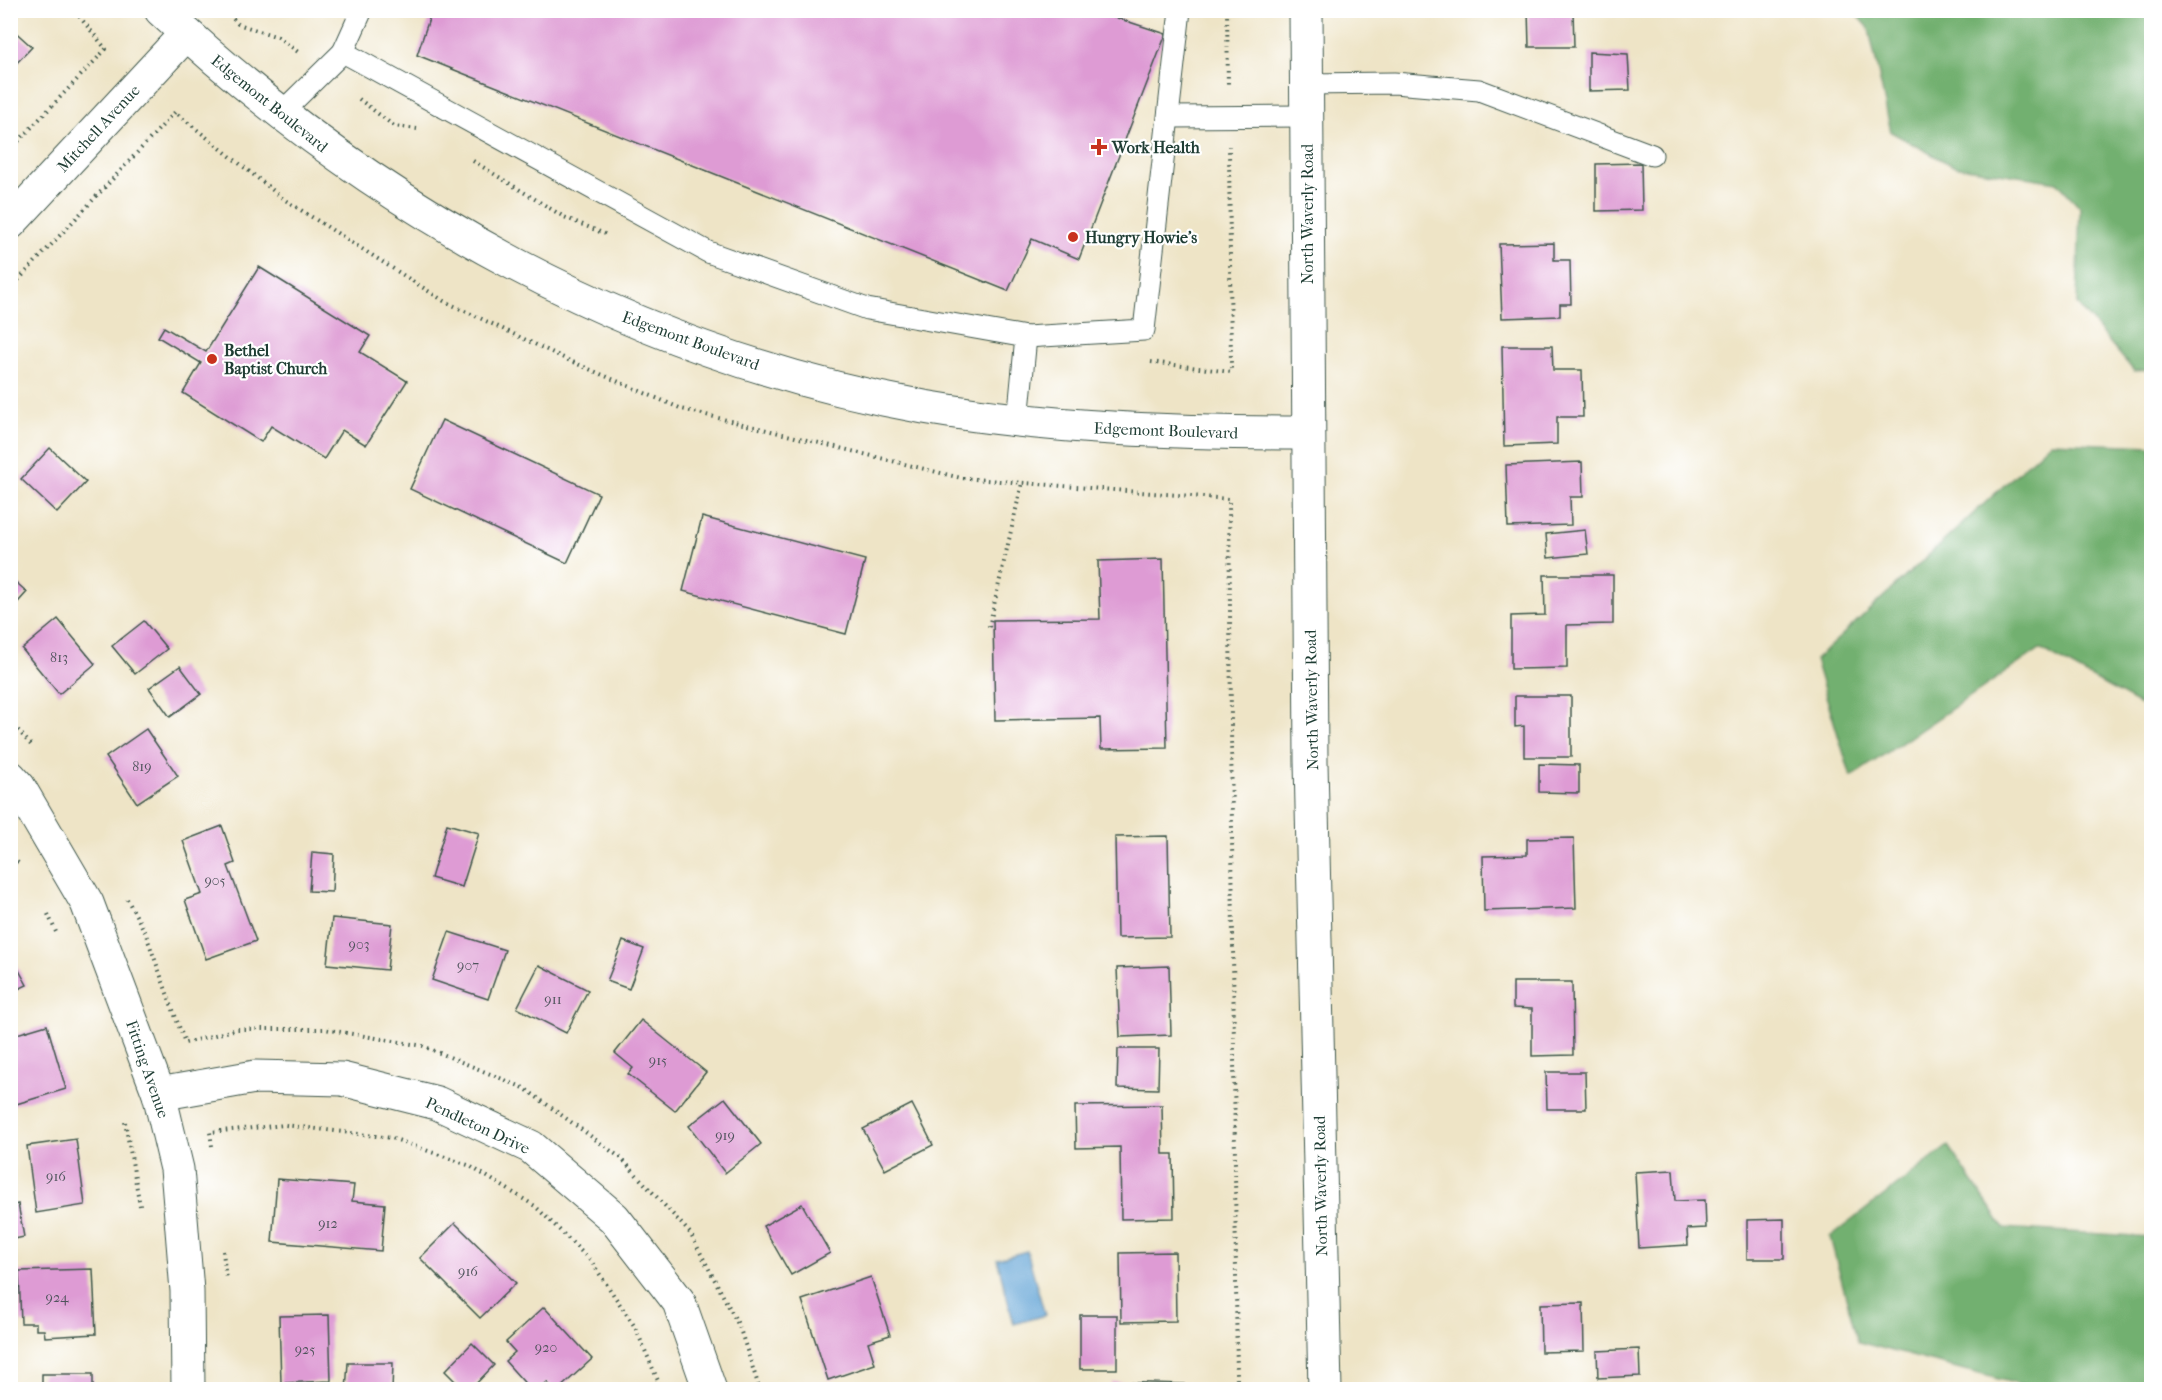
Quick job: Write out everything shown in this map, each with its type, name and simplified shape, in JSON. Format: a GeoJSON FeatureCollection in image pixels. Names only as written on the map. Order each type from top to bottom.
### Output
{"type":"FeatureCollection","features":[{"type":"Feature","properties":{"kind":"street","name":"Edgemont Boulevard"},"geometry":{"type":"LineString","coordinates":[[161,10],[280,114],[369,179],[430,218],[530,273],[611,310],[718,351],[812,381],[922,406],[1018,421],[1203,433],[1308,433]]}},
{"type":"Feature","properties":{"kind":"street","name":"North Waverly Road"},"geometry":{"type":"LineString","coordinates":[[1306,10],[1312,774],[1325,1389]]}},
{"type":"Feature","properties":{"kind":"street","name":"Mitchell Avenue"},"geometry":{"type":"LineString","coordinates":[[10,223],[186,34]]}},
{"type":"Feature","properties":{"kind":"street","name":"Fitting Avenue"},"geometry":{"type":"LineString","coordinates":[[10,777],[19,787],[87,903],[159,1094],[177,1169],[186,1291],[188,1389]]}},
{"type":"Feature","properties":{"kind":"street","name":"Pendleton Drive"},"geometry":{"type":"LineString","coordinates":[[159,1094],[255,1077],[342,1079],[437,1102],[531,1147],[614,1218],[679,1302],[710,1389]]}},
{"type":"Feature","properties":{"kind":"lane"},"geometry":{"type":"LineString","coordinates":[[280,114],[343,52],[362,10]]}},
{"type":"Feature","properties":{"kind":"lane"},"geometry":{"type":"LineString","coordinates":[[343,52],[708,252],[867,309],[1026,337],[1143,330],[1170,117],[1180,10]]}},
{"type":"Feature","properties":{"kind":"lane"},"geometry":{"type":"LineString","coordinates":[[1170,117],[1229,117],[1394,83],[1479,90],[1652,155]]}},
{"type":"Feature","properties":{"kind":"lane"},"geometry":{"type":"LineString","coordinates":[[1018,421],[1026,337]]}},
{"type":"Feature","properties":{"kind":"path"},"geometry":{"type":"LineString","coordinates":[[10,150],[106,49],[74,10]]}},
{"type":"Feature","properties":{"kind":"path"},"geometry":{"type":"LineString","coordinates":[[225,10],[238,24],[278,37],[394,126],[422,130]]}},
{"type":"Feature","properties":{"kind":"path"},"geometry":{"type":"LineString","coordinates":[[1139,362],[1231,372],[1227,10]]}},
{"type":"Feature","properties":{"kind":"path"},"geometry":{"type":"LineString","coordinates":[[10,289],[175,112],[285,200],[444,301],[568,360],[682,409],[961,478],[1230,499],[1237,1389]]}},
{"type":"Feature","properties":{"kind":"path"},"geometry":{"type":"LineString","coordinates":[[462,155],[564,217],[606,234]]}},
{"type":"Feature","properties":{"kind":"path"},"geometry":{"type":"LineString","coordinates":[[989,627],[1022,483]]}},
{"type":"Feature","properties":{"kind":"path"},"geometry":{"type":"LineString","coordinates":[[10,720],[32,746]]}},
{"type":"Feature","properties":{"kind":"path"},"geometry":{"type":"LineString","coordinates":[[10,852],[22,869]]}},
{"type":"Feature","properties":{"kind":"path"},"geometry":{"type":"LineString","coordinates":[[123,891],[145,932],[185,1043],[237,1029],[324,1029],[423,1046],[524,1088]]}},
{"type":"Feature","properties":{"kind":"path"},"geometry":{"type":"LineString","coordinates":[[44,904],[58,937]]}},
{"type":"Feature","properties":{"kind":"path"},"geometry":{"type":"LineString","coordinates":[[124,1119],[142,1218]]}},
{"type":"Feature","properties":{"kind":"path"},"geometry":{"type":"LineString","coordinates":[[213,1155],[210,1132],[285,1125],[392,1138],[468,1165],[535,1206],[591,1261],[635,1327],[662,1389]]}},
{"type":"Feature","properties":{"kind":"path"},"geometry":{"type":"LineString","coordinates":[[223,1247],[226,1282]]}},
{"type":"Feature","properties":{"kind":"green space"},"geometry":{"type":"Polygon","coordinates":[[[1853,11],[2151,11],[2151,370],[2134,371],[2077,304],[2080,207],[2057,182],[1953,166],[1891,132],[1869,29],[1853,11]]]}},
{"type":"Feature","properties":{"kind":"green space"},"geometry":{"type":"Polygon","coordinates":[[[2051,442],[2151,446],[2151,711],[2040,649],[1851,777],[1815,660],[2051,442]]]}},
{"type":"Feature","properties":{"kind":"green space"},"geometry":{"type":"Polygon","coordinates":[[[1948,1146],[2004,1228],[2151,1237],[2151,1389],[2036,1389],[1858,1342],[1830,1237],[1948,1146]]]}},
{"type":"Feature","properties":{"kind":"water"},"geometry":{"type":"Polygon","coordinates":[[[1027,1251],[1045,1315],[1014,1324],[997,1259],[1027,1251]]]}},
{"type":"Feature","properties":{"kind":"building"},"geometry":{"type":"Polygon","coordinates":[[[432,10],[1117,10],[1114,17],[1166,34],[1079,259],[1032,239],[1008,291],[417,55],[432,10]]]}},
{"type":"Feature","properties":{"kind":"building"},"geometry":{"type":"Polygon","coordinates":[[[1528,10],[1573,10],[1574,47],[1529,47],[1528,10]]]}},
{"type":"Feature","properties":{"kind":"building"},"geometry":{"type":"Polygon","coordinates":[[[10,27],[32,47],[10,70],[10,27]]]}},
{"type":"Feature","properties":{"kind":"building"},"geometry":{"type":"Polygon","coordinates":[[[1589,52],[1628,54],[1630,90],[1589,91],[1589,52]]]}},
{"type":"Feature","properties":{"kind":"building"},"geometry":{"type":"Polygon","coordinates":[[[1641,163],[1642,210],[1596,211],[1596,164],[1641,163]]]}},
{"type":"Feature","properties":{"kind":"building"},"geometry":{"type":"Polygon","coordinates":[[[1554,243],[1554,260],[1570,260],[1571,304],[1560,304],[1560,316],[1502,318],[1499,244],[1554,243]]]}},
{"type":"Feature","properties":{"kind":"building"},"geometry":{"type":"Polygon","coordinates":[[[259,267],[370,336],[360,352],[407,381],[366,445],[342,430],[324,459],[271,426],[261,442],[183,393],[201,363],[158,337],[164,327],[206,352],[259,267]]]}},
{"type":"Feature","properties":{"kind":"building"},"geometry":{"type":"Polygon","coordinates":[[[1502,346],[1552,346],[1553,370],[1582,370],[1583,417],[1557,417],[1557,444],[1504,446],[1502,346]]]}},
{"type":"Feature","properties":{"kind":"building"},"geometry":{"type":"Polygon","coordinates":[[[442,420],[599,494],[567,563],[410,489],[442,420]]]}},
{"type":"Feature","properties":{"kind":"building"},"geometry":{"type":"Polygon","coordinates":[[[50,448],[86,482],[57,513],[21,479],[50,448]]]}},
{"type":"Feature","properties":{"kind":"building"},"geometry":{"type":"Polygon","coordinates":[[[1582,462],[1583,497],[1570,497],[1571,525],[1508,527],[1506,465],[1582,462]]]}},
{"type":"Feature","properties":{"kind":"building"},"geometry":{"type":"Polygon","coordinates":[[[702,517],[865,560],[846,634],[683,591],[702,517]]]}},
{"type":"Feature","properties":{"kind":"building"},"geometry":{"type":"Polygon","coordinates":[[[1585,530],[1588,554],[1548,558],[1546,534],[1585,530]]]}},
{"type":"Feature","properties":{"kind":"building"},"geometry":{"type":"Polygon","coordinates":[[[1163,559],[1167,748],[1101,749],[1100,718],[995,720],[993,620],[1100,619],[1098,561],[1163,559]]]}},
{"type":"Feature","properties":{"kind":"building"},"geometry":{"type":"Polygon","coordinates":[[[1544,575],[1613,575],[1613,624],[1567,625],[1567,668],[1511,669],[1511,616],[1545,615],[1544,575]]]}},
{"type":"Feature","properties":{"kind":"building"},"geometry":{"type":"Polygon","coordinates":[[[10,577],[27,592],[10,611],[10,577]]]}},
{"type":"Feature","properties":{"kind":"building"},"geometry":{"type":"Polygon","coordinates":[[[58,619],[95,664],[59,694],[22,649],[58,619]]]}},
{"type":"Feature","properties":{"kind":"building"},"geometry":{"type":"Polygon","coordinates":[[[144,621],[167,649],[135,674],[112,646],[144,621]]]}},
{"type":"Feature","properties":{"kind":"building"},"geometry":{"type":"Polygon","coordinates":[[[180,666],[201,694],[170,717],[149,688],[180,666]]]}},
{"type":"Feature","properties":{"kind":"building"},"geometry":{"type":"Polygon","coordinates":[[[1515,696],[1571,696],[1571,757],[1524,757],[1524,726],[1515,727],[1515,696]]]}},
{"type":"Feature","properties":{"kind":"building"},"geometry":{"type":"Polygon","coordinates":[[[146,729],[178,776],[137,803],[106,757],[146,729]]]}},
{"type":"Feature","properties":{"kind":"building"},"geometry":{"type":"Polygon","coordinates":[[[1539,764],[1579,765],[1579,793],[1539,792],[1539,764]]]}},
{"type":"Feature","properties":{"kind":"building"},"geometry":{"type":"Polygon","coordinates":[[[447,824],[479,833],[462,887],[431,878],[447,824]]]}},
{"type":"Feature","properties":{"kind":"building"},"geometry":{"type":"Polygon","coordinates":[[[222,826],[235,863],[228,866],[256,941],[206,959],[185,900],[202,894],[183,841],[222,826]]]}},
{"type":"Feature","properties":{"kind":"building"},"geometry":{"type":"Polygon","coordinates":[[[1168,836],[1170,937],[1117,938],[1115,837],[1168,836]]]}},
{"type":"Feature","properties":{"kind":"building"},"geometry":{"type":"Polygon","coordinates":[[[1574,838],[1576,908],[1484,911],[1483,856],[1527,855],[1527,839],[1574,838]]]}},
{"type":"Feature","properties":{"kind":"building"},"geometry":{"type":"Polygon","coordinates":[[[312,852],[334,854],[332,892],[309,891],[312,852]]]}},
{"type":"Feature","properties":{"kind":"building"},"geometry":{"type":"Polygon","coordinates":[[[332,918],[392,924],[387,970],[327,964],[332,918]]]}},
{"type":"Feature","properties":{"kind":"building"},"geometry":{"type":"Polygon","coordinates":[[[449,932],[505,950],[488,999],[432,980],[449,932]]]}},
{"type":"Feature","properties":{"kind":"building"},"geometry":{"type":"Polygon","coordinates":[[[623,941],[644,949],[629,989],[607,981],[623,941]]]}},
{"type":"Feature","properties":{"kind":"building"},"geometry":{"type":"Polygon","coordinates":[[[10,954],[27,985],[10,993],[10,954]]]}},
{"type":"Feature","properties":{"kind":"building"},"geometry":{"type":"Polygon","coordinates":[[[539,965],[588,990],[566,1033],[517,1008],[539,965]]]}},
{"type":"Feature","properties":{"kind":"building"},"geometry":{"type":"Polygon","coordinates":[[[1169,966],[1171,1035],[1120,1037],[1117,968],[1169,966]]]}},
{"type":"Feature","properties":{"kind":"building"},"geometry":{"type":"Polygon","coordinates":[[[1513,982],[1572,982],[1573,1055],[1532,1056],[1532,1009],[1513,1008],[1513,982]]]}},
{"type":"Feature","properties":{"kind":"building"},"geometry":{"type":"Polygon","coordinates":[[[641,1020],[706,1072],[675,1111],[628,1074],[633,1068],[615,1053],[641,1020]]]}},
{"type":"Feature","properties":{"kind":"building"},"geometry":{"type":"Polygon","coordinates":[[[47,1025],[66,1089],[13,1105],[10,1097],[10,1036],[47,1025]]]}},
{"type":"Feature","properties":{"kind":"building"},"geometry":{"type":"Polygon","coordinates":[[[1118,1049],[1159,1049],[1158,1089],[1117,1088],[1118,1049]]]}},
{"type":"Feature","properties":{"kind":"building"},"geometry":{"type":"Polygon","coordinates":[[[1546,1072],[1585,1072],[1586,1109],[1547,1109],[1546,1072]]]}},
{"type":"Feature","properties":{"kind":"building"},"geometry":{"type":"Polygon","coordinates":[[[725,1098],[761,1144],[725,1173],[689,1126],[725,1098]]]}},
{"type":"Feature","properties":{"kind":"building"},"geometry":{"type":"Polygon","coordinates":[[[912,1104],[933,1145],[885,1170],[863,1129],[912,1104]]]}},
{"type":"Feature","properties":{"kind":"building"},"geometry":{"type":"Polygon","coordinates":[[[1162,1105],[1163,1154],[1173,1154],[1174,1218],[1121,1219],[1120,1147],[1076,1148],[1075,1106],[1162,1105]]]}},
{"type":"Feature","properties":{"kind":"building"},"geometry":{"type":"Polygon","coordinates":[[[76,1139],[85,1205],[36,1213],[27,1146],[76,1139]]]}},
{"type":"Feature","properties":{"kind":"building"},"geometry":{"type":"Polygon","coordinates":[[[1673,1170],[1675,1201],[1705,1200],[1706,1228],[1687,1229],[1688,1245],[1639,1248],[1635,1172],[1673,1170]]]}},
{"type":"Feature","properties":{"kind":"building"},"geometry":{"type":"Polygon","coordinates":[[[277,1179],[354,1185],[352,1201],[385,1204],[381,1251],[272,1242],[277,1179]]]}},
{"type":"Feature","properties":{"kind":"building"},"geometry":{"type":"Polygon","coordinates":[[[18,1204],[24,1237],[10,1240],[10,1206],[18,1204]]]}},
{"type":"Feature","properties":{"kind":"building"},"geometry":{"type":"Polygon","coordinates":[[[802,1204],[830,1253],[791,1275],[763,1226],[802,1204]]]}},
{"type":"Feature","properties":{"kind":"building"},"geometry":{"type":"Polygon","coordinates":[[[1784,1219],[1784,1259],[1747,1259],[1747,1220],[1784,1219]]]}},
{"type":"Feature","properties":{"kind":"building"},"geometry":{"type":"Polygon","coordinates":[[[455,1223],[516,1283],[480,1318],[420,1258],[455,1223]]]}},
{"type":"Feature","properties":{"kind":"building"},"geometry":{"type":"Polygon","coordinates":[[[1175,1252],[1176,1321],[1121,1322],[1120,1253],[1175,1252]]]}},
{"type":"Feature","properties":{"kind":"building"},"geometry":{"type":"Polygon","coordinates":[[[93,1269],[96,1334],[45,1337],[44,1330],[36,1330],[36,1323],[21,1323],[19,1271],[93,1269]]]}},
{"type":"Feature","properties":{"kind":"building"},"geometry":{"type":"Polygon","coordinates":[[[871,1277],[890,1335],[868,1342],[875,1364],[828,1380],[802,1300],[871,1277]]]}},
{"type":"Feature","properties":{"kind":"building"},"geometry":{"type":"Polygon","coordinates":[[[1583,1303],[1584,1351],[1541,1352],[1540,1304],[1583,1303]]]}},
{"type":"Feature","properties":{"kind":"building"},"geometry":{"type":"Polygon","coordinates":[[[544,1307],[592,1359],[558,1390],[554,1390],[547,1382],[538,1390],[531,1390],[505,1361],[515,1352],[506,1342],[544,1307]]]}},
{"type":"Feature","properties":{"kind":"building"},"geometry":{"type":"Polygon","coordinates":[[[329,1315],[331,1381],[281,1383],[279,1316],[329,1315]]]}},
{"type":"Feature","properties":{"kind":"building"},"geometry":{"type":"Polygon","coordinates":[[[1080,1315],[1117,1315],[1117,1369],[1080,1369],[1080,1315]]]}},
{"type":"Feature","properties":{"kind":"building"},"geometry":{"type":"Polygon","coordinates":[[[472,1343],[494,1365],[470,1390],[464,1390],[445,1371],[472,1343]]]}},
{"type":"Feature","properties":{"kind":"building"},"geometry":{"type":"Polygon","coordinates":[[[1639,1349],[1640,1376],[1598,1378],[1597,1351],[1639,1349]]]}},
{"type":"Feature","properties":{"kind":"building"},"geometry":{"type":"Polygon","coordinates":[[[348,1363],[393,1363],[392,1390],[346,1390],[348,1363]]]}},
{"type":"Feature","properties":{"kind":"building"},"geometry":{"type":"Polygon","coordinates":[[[42,1374],[93,1374],[93,1390],[42,1390],[42,1374]]]}},
{"type":"Feature","properties":{"kind":"building"},"geometry":{"type":"Polygon","coordinates":[[[1112,1382],[1184,1384],[1184,1390],[1111,1390],[1112,1382]]]}},
{"type":"Feature","properties":{"kind":"place","name":"Work Health"},"geometry":{"type":"Point","coordinates":[1099,147]}},
{"type":"Feature","properties":{"kind":"place","name":"Hungry Howie's"},"geometry":{"type":"Point","coordinates":[1073,237]}},
{"type":"Feature","properties":{"kind":"place","name":"Bethel Baptist Church"},"geometry":{"type":"Point","coordinates":[212,359]}}]}
